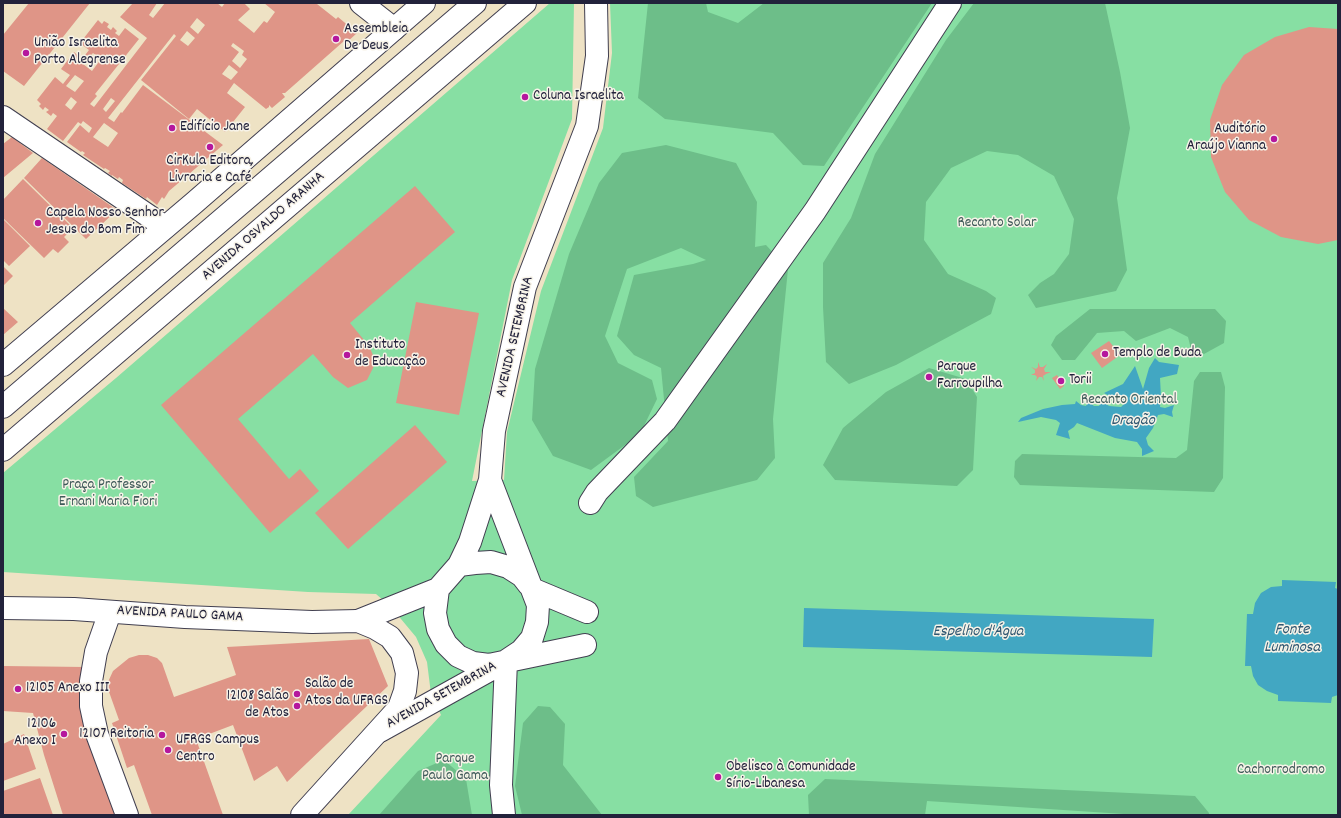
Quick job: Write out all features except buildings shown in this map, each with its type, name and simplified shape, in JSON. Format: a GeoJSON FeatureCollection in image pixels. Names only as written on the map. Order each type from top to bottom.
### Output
{"type":"FeatureCollection","features":[{"type":"Feature","properties":{"kind":"main road"},"geometry":{"type":"LineString","coordinates":[[361,3],[394,29]]}},
{"type":"Feature","properties":{"kind":"main road"},"geometry":{"type":"LineString","coordinates":[[3,365],[424,3]]}},
{"type":"Feature","properties":{"kind":"main road"},"geometry":{"type":"LineString","coordinates":[[3,407],[475,3]]}},
{"type":"Feature","properties":{"kind":"main road","name":"AVENIDA OSVALDO ARANHA"},"geometry":{"type":"LineString","coordinates":[[3,450],[525,3]]}},
{"type":"Feature","properties":{"kind":"main road","name":"AVENIDA SETEMBRINA"},"geometry":{"type":"LineString","coordinates":[[378,732],[506,661],[521,651],[532,638],[537,622],[538,605],[490,480],[494,431],[525,287],[587,126],[597,56],[596,3]]}},
{"type":"Feature","properties":{"kind":"main road"},"geometry":{"type":"LineString","coordinates":[[590,503],[596,492],[665,421],[815,211],[950,3]]}},
{"type":"Feature","properties":{"kind":"main road"},"geometry":{"type":"LineString","coordinates":[[3,117],[165,227]]}},
{"type":"Feature","properties":{"kind":"main road","name":"AVENIDA PAULO GAMA"},"geometry":{"type":"LineString","coordinates":[[3,608],[312,622],[358,621],[438,589],[460,565],[470,542],[490,480]]}},
{"type":"Feature","properties":{"kind":"main road"},"geometry":{"type":"LineString","coordinates":[[460,565],[475,562],[491,562],[508,567],[522,576],[532,589],[587,612]]}},
{"type":"Feature","properties":{"kind":"main road","name":"AVENIDA SETEMBRINA"},"geometry":{"type":"LineString","coordinates":[[438,589],[435,613],[438,629],[446,644],[458,656],[473,662],[490,665],[506,661]]}},
{"type":"Feature","properties":{"kind":"main road"},"geometry":{"type":"LineString","coordinates":[[110,612],[96,652],[91,681],[91,706],[97,734],[127,815]]}},
{"type":"Feature","properties":{"kind":"main road","name":"AVENIDA PAULO GAMA"},"geometry":{"type":"LineString","coordinates":[[302,815],[399,708],[405,691],[407,673],[402,653],[390,637],[375,628],[358,621]]}},
{"type":"Feature","properties":{"kind":"main road"},"geometry":{"type":"LineString","coordinates":[[504,815],[501,785],[506,661],[585,645]]}},
{"type":"Feature","properties":{"kind":"green space","name":"Parque Farroupilha"},"geometry":{"type":"Polygon","coordinates":[[[550,3],[574,3],[572,119],[512,280],[472,481],[504,480],[507,432],[541,291],[603,128],[612,53],[610,3],[1338,3],[1338,815],[348,815],[441,715],[431,694],[427,662],[416,637],[391,607],[376,594],[308,592],[3,572],[3,473],[116,378],[550,3]]]}},
{"type":"Feature","properties":{"kind":"green space"},"geometry":{"type":"Polygon","coordinates":[[[648,3],[706,3],[708,12],[738,23],[764,3],[932,3],[824,166],[803,165],[773,133],[665,119],[638,98],[648,3]]]}},
{"type":"Feature","properties":{"kind":"green space"},"geometry":{"type":"Polygon","coordinates":[[[974,3],[1105,3],[1130,128],[1117,198],[1127,270],[1116,291],[1036,308],[1028,295],[1040,283],[1054,274],[1069,254],[1074,219],[1054,176],[1018,155],[987,151],[951,168],[926,202],[924,240],[948,274],[986,291],[996,298],[991,314],[896,365],[849,384],[826,362],[823,307],[823,263],[851,218],[875,154],[946,40],[974,3]]]}},
{"type":"Feature","properties":{"kind":"green space"},"geometry":{"type":"Polygon","coordinates":[[[666,145],[736,163],[757,202],[755,247],[766,245],[788,269],[773,419],[775,458],[757,480],[653,507],[636,496],[634,477],[668,441],[661,368],[634,355],[617,336],[634,275],[693,264],[706,260],[681,248],[627,269],[605,336],[618,363],[652,380],[657,399],[640,434],[591,470],[553,456],[532,420],[535,369],[569,254],[599,183],[622,153],[666,145]]]}},
{"type":"Feature","properties":{"kind":"green space"},"geometry":{"type":"Polygon","coordinates":[[[1090,309],[1215,309],[1226,321],[1224,343],[1204,354],[1191,349],[1188,337],[1170,328],[1136,341],[1124,331],[1097,333],[1075,360],[1062,360],[1051,345],[1056,336],[1090,309]]]}},
{"type":"Feature","properties":{"kind":"green space"},"geometry":{"type":"Polygon","coordinates":[[[929,368],[966,379],[977,397],[973,470],[957,486],[835,480],[823,465],[843,428],[886,392],[929,368]]]}},
{"type":"Feature","properties":{"kind":"green space"},"geometry":{"type":"Polygon","coordinates":[[[1200,372],[1221,372],[1225,387],[1223,478],[1214,492],[1020,485],[1014,477],[1015,461],[1022,454],[1176,458],[1187,450],[1194,381],[1200,372]]]}},
{"type":"Feature","properties":{"kind":"green space"},"geometry":{"type":"Polygon","coordinates":[[[538,706],[550,707],[565,724],[563,765],[602,815],[522,815],[515,786],[523,723],[538,706]]]}},
{"type":"Feature","properties":{"kind":"green space"},"geometry":{"type":"Polygon","coordinates":[[[444,760],[466,779],[472,815],[379,815],[418,771],[444,760]]]}},
{"type":"Feature","properties":{"kind":"green space"},"geometry":{"type":"Polygon","coordinates":[[[825,779],[1195,796],[1209,815],[1139,815],[927,801],[925,815],[809,815],[808,795],[825,779]]]}},
{"type":"Feature","properties":{"kind":"water","name":"Dragão"},"geometry":{"type":"Polygon","coordinates":[[[1155,358],[1159,362],[1179,365],[1177,374],[1160,378],[1160,407],[1165,408],[1174,405],[1172,412],[1173,417],[1164,414],[1158,415],[1153,428],[1146,438],[1148,445],[1154,451],[1142,456],[1142,449],[1137,442],[1115,438],[1077,423],[1068,431],[1070,439],[1056,435],[1060,423],[1056,420],[1041,417],[1018,422],[1021,418],[1043,409],[1075,404],[1076,401],[1081,405],[1086,406],[1088,401],[1094,406],[1099,406],[1102,401],[1109,406],[1121,407],[1124,404],[1104,393],[1123,384],[1135,366],[1143,389],[1149,368],[1155,358]]]}},
{"type":"Feature","properties":{"kind":"water","name":"Fonte Luminosa"},"geometry":{"type":"Polygon","coordinates":[[[1282,580],[1336,582],[1335,588],[1338,589],[1338,695],[1332,697],[1331,703],[1278,701],[1278,695],[1267,691],[1258,685],[1253,676],[1251,666],[1245,666],[1247,614],[1253,614],[1255,603],[1261,593],[1271,587],[1282,586],[1282,580]]]}},
{"type":"Feature","properties":{"kind":"water","name":"Espelho d'Água"},"geometry":{"type":"Polygon","coordinates":[[[804,608],[1154,619],[1152,657],[803,647],[804,608]]]}},
{"type":"Feature","properties":{"kind":"place","name":"Assembleia De Deus"},"geometry":{"type":"Point","coordinates":[336,39]}},
{"type":"Feature","properties":{"kind":"place","name":"União Israelita Porto Alegrense"},"geometry":{"type":"Point","coordinates":[26,53]}},
{"type":"Feature","properties":{"kind":"place","name":"Coluna Israelita"},"geometry":{"type":"Point","coordinates":[525,97]}},
{"type":"Feature","properties":{"kind":"place","name":"Edifício Jane"},"geometry":{"type":"Point","coordinates":[172,128]}},
{"type":"Feature","properties":{"kind":"place","name":"Auditório Araújo Vianna"},"geometry":{"type":"Point","coordinates":[1274,139]}},
{"type":"Feature","properties":{"kind":"place","name":"CirKula Editora, Livraria e Café"},"geometry":{"type":"Point","coordinates":[210,147]}},
{"type":"Feature","properties":{"kind":"place","name":"Capela Nosso Senhor Jesus do Bom Fim"},"geometry":{"type":"Point","coordinates":[38,223]}},
{"type":"Feature","properties":{"kind":"place","name":"Templo de Buda"},"geometry":{"type":"Point","coordinates":[1105,354]}},
{"type":"Feature","properties":{"kind":"place","name":"Instituto de Educação"},"geometry":{"type":"Point","coordinates":[347,355]}},
{"type":"Feature","properties":{"kind":"place","name":"Parque Farroupilha"},"geometry":{"type":"Point","coordinates":[929,377]}},
{"type":"Feature","properties":{"kind":"place","name":"Torii"},"geometry":{"type":"Point","coordinates":[1061,381]}},
{"type":"Feature","properties":{"kind":"place","name":"12105 Anexo III"},"geometry":{"type":"Point","coordinates":[18,689]}},
{"type":"Feature","properties":{"kind":"place","name":"Salão de Atos da UFRGS"},"geometry":{"type":"Point","coordinates":[297,694]}},
{"type":"Feature","properties":{"kind":"place","name":"12108 Salão de Atos"},"geometry":{"type":"Point","coordinates":[297,706]}},
{"type":"Feature","properties":{"kind":"place","name":"12106 Anexo I"},"geometry":{"type":"Point","coordinates":[64,734]}},
{"type":"Feature","properties":{"kind":"place","name":"12107 Reitoria"},"geometry":{"type":"Point","coordinates":[162,735]}},
{"type":"Feature","properties":{"kind":"place","name":"UFRGS Campus Centro"},"geometry":{"type":"Point","coordinates":[168,750]}},
{"type":"Feature","properties":{"kind":"place","name":"Obelisco à Comunidade Sírio-Libanesa"},"geometry":{"type":"Point","coordinates":[718,777]}},
{"type":"Feature","properties":{"kind":"park label","name":"Recanto Solar"},"geometry":{"type":"Point","coordinates":[997,224]}},
{"type":"Feature","properties":{"kind":"park label","name":"Recanto Oriental"},"geometry":{"type":"Point","coordinates":[1129,401]}},
{"type":"Feature","properties":{"kind":"park label","name":"Praça Professor Ernani Maria Fiori"},"geometry":{"type":"Point","coordinates":[108,494]}},
{"type":"Feature","properties":{"kind":"park label","name":"Parque Paulo Gama"},"geometry":{"type":"Point","coordinates":[455,768]}},
{"type":"Feature","properties":{"kind":"park label","name":"Cachorrodromo"},"geometry":{"type":"Point","coordinates":[1281,771]}}]}
